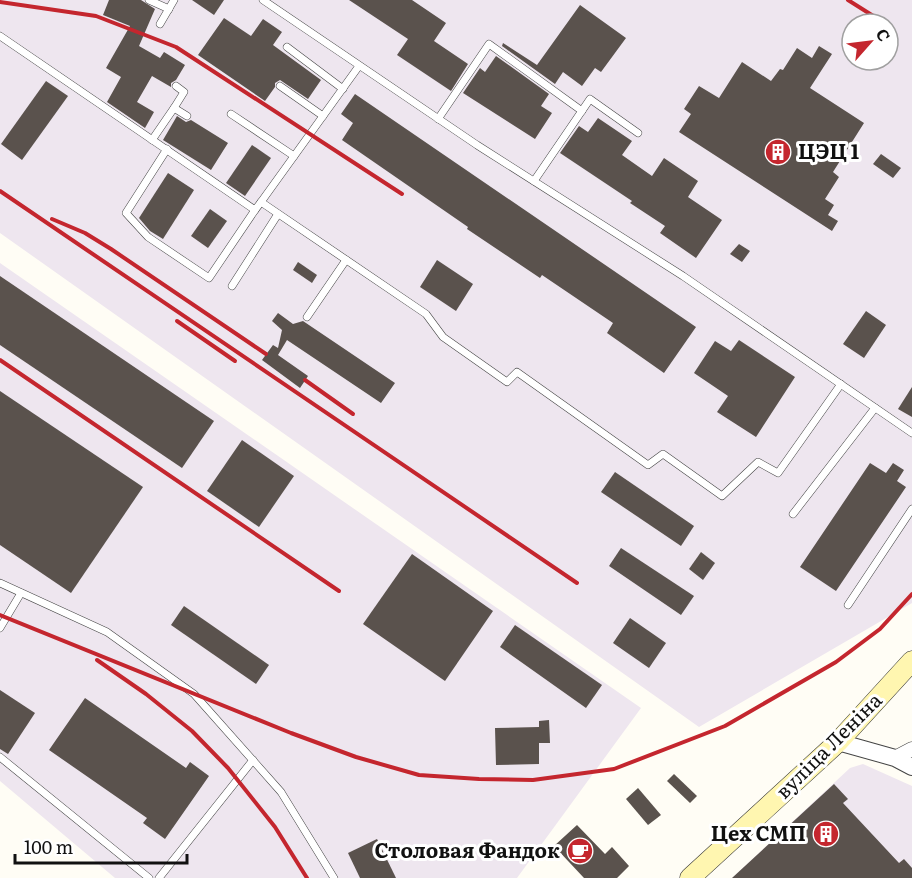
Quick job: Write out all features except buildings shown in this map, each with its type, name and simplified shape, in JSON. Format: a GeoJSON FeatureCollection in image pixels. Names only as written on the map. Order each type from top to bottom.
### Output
{"type":"FeatureCollection","features":[{"type":"Feature","properties":{"kind":"main road","name":"вуліца Леніна"},"geometry":{"type":"LineString","coordinates":[[690,878],[838,742],[912,661]]}},
{"type":"Feature","properties":{"kind":"street"},"geometry":{"type":"LineString","coordinates":[[838,742],[895,758],[912,767]]}},
{"type":"Feature","properties":{"kind":"street"},"geometry":{"type":"LineString","coordinates":[[895,758],[912,749]]}},
{"type":"Feature","properties":{"kind":"lane"},"geometry":{"type":"LineString","coordinates":[[149,0],[169,9]]}},
{"type":"Feature","properties":{"kind":"lane"},"geometry":{"type":"LineString","coordinates":[[160,24],[174,0]]}},
{"type":"Feature","properties":{"kind":"lane"},"geometry":{"type":"LineString","coordinates":[[262,0],[438,119],[683,276],[912,433]]}},
{"type":"Feature","properties":{"kind":"lane"},"geometry":{"type":"LineString","coordinates":[[0,36],[255,210]]}},
{"type":"Feature","properties":{"kind":"lane"},"geometry":{"type":"LineString","coordinates":[[438,119],[489,44],[582,111]]}},
{"type":"Feature","properties":{"kind":"lane"},"geometry":{"type":"LineString","coordinates":[[287,47],[343,89]]}},
{"type":"Feature","properties":{"kind":"lane"},"geometry":{"type":"LineString","coordinates":[[166,149],[126,213],[148,237],[209,278],[359,66]]}},
{"type":"Feature","properties":{"kind":"lane"},"geometry":{"type":"LineString","coordinates":[[152,140],[184,92],[176,86]]}},
{"type":"Feature","properties":{"kind":"lane"},"geometry":{"type":"LineString","coordinates":[[280,86],[323,116]]}},
{"type":"Feature","properties":{"kind":"lane"},"geometry":{"type":"LineString","coordinates":[[534,181],[590,99],[638,133]]}},
{"type":"Feature","properties":{"kind":"lane"},"geometry":{"type":"LineString","coordinates":[[174,108],[187,116]]}},
{"type":"Feature","properties":{"kind":"lane"},"geometry":{"type":"LineString","coordinates":[[231,114],[294,156]]}},
{"type":"Feature","properties":{"kind":"lane"},"geometry":{"type":"LineString","coordinates":[[261,202],[426,314],[443,337],[507,382],[517,372],[648,465],[663,454],[722,496],[758,462],[778,473],[841,384]]}},
{"type":"Feature","properties":{"kind":"lane"},"geometry":{"type":"LineString","coordinates":[[232,286],[278,214]]}},
{"type":"Feature","properties":{"kind":"lane"},"geometry":{"type":"LineString","coordinates":[[307,317],[346,260]]}},
{"type":"Feature","properties":{"kind":"lane"},"geometry":{"type":"LineString","coordinates":[[793,514],[875,408]]}},
{"type":"Feature","properties":{"kind":"lane"},"geometry":{"type":"LineString","coordinates":[[848,605],[912,509]]}},
{"type":"Feature","properties":{"kind":"lane"},"geometry":{"type":"LineString","coordinates":[[0,583],[107,632],[194,694],[281,792],[334,878]]}},
{"type":"Feature","properties":{"kind":"lane"},"geometry":{"type":"LineString","coordinates":[[0,628],[21,593]]}},
{"type":"Feature","properties":{"kind":"lane"},"geometry":{"type":"LineString","coordinates":[[0,757],[149,878]]}},
{"type":"Feature","properties":{"kind":"lane"},"geometry":{"type":"LineString","coordinates":[[159,878],[253,760]]}},
{"type":"Feature","properties":{"kind":"shaded area"},"geometry":{"type":"Polygon","coordinates":[[[0,0],[912,0],[912,603],[699,727],[0,233],[0,0]]]}},
{"type":"Feature","properties":{"kind":"shaded area"},"geometry":{"type":"Polygon","coordinates":[[[0,263],[641,708],[517,878],[115,878],[0,781],[0,263]]]}},
{"type":"Feature","properties":{"kind":"shaded area","name":"Цех СМП"},"geometry":{"type":"Polygon","coordinates":[[[863,764],[912,786],[912,878],[732,878],[850,768],[863,764]]]}},
{"type":"Feature","properties":{"kind":"railway"},"geometry":{"type":"LineString","coordinates":[[848,0],[867,12]]}},
{"type":"Feature","properties":{"kind":"railway"},"geometry":{"type":"LineString","coordinates":[[0,2],[96,16],[176,47],[402,194]]}},
{"type":"Feature","properties":{"kind":"railway"},"geometry":{"type":"LineString","coordinates":[[0,191],[577,583]]}},
{"type":"Feature","properties":{"kind":"railway"},"geometry":{"type":"LineString","coordinates":[[52,219],[85,233],[111,249],[266,354]]}},
{"type":"Feature","properties":{"kind":"railway"},"geometry":{"type":"LineString","coordinates":[[177,321],[235,361]]}},
{"type":"Feature","properties":{"kind":"railway"},"geometry":{"type":"LineString","coordinates":[[0,360],[339,591]]}},
{"type":"Feature","properties":{"kind":"railway"},"geometry":{"type":"LineString","coordinates":[[305,380],[353,414]]}},
{"type":"Feature","properties":{"kind":"railway"},"geometry":{"type":"LineString","coordinates":[[0,615],[356,757],[419,775],[533,780],[614,769],[725,726],[836,662],[880,629],[912,594]]}},
{"type":"Feature","properties":{"kind":"railway"},"geometry":{"type":"LineString","coordinates":[[97,660],[146,694],[192,731],[228,768],[275,827],[307,878]]}},
{"type":"Feature","properties":{"kind":"place","name":"ЦЭЦ 1"},"geometry":{"type":"Point","coordinates":[778,152]}},
{"type":"Feature","properties":{"kind":"place","name":"Цех СМП"},"geometry":{"type":"Point","coordinates":[826,834]}},
{"type":"Feature","properties":{"kind":"place","name":"Столовая Фандок"},"geometry":{"type":"Point","coordinates":[580,851]}}]}
